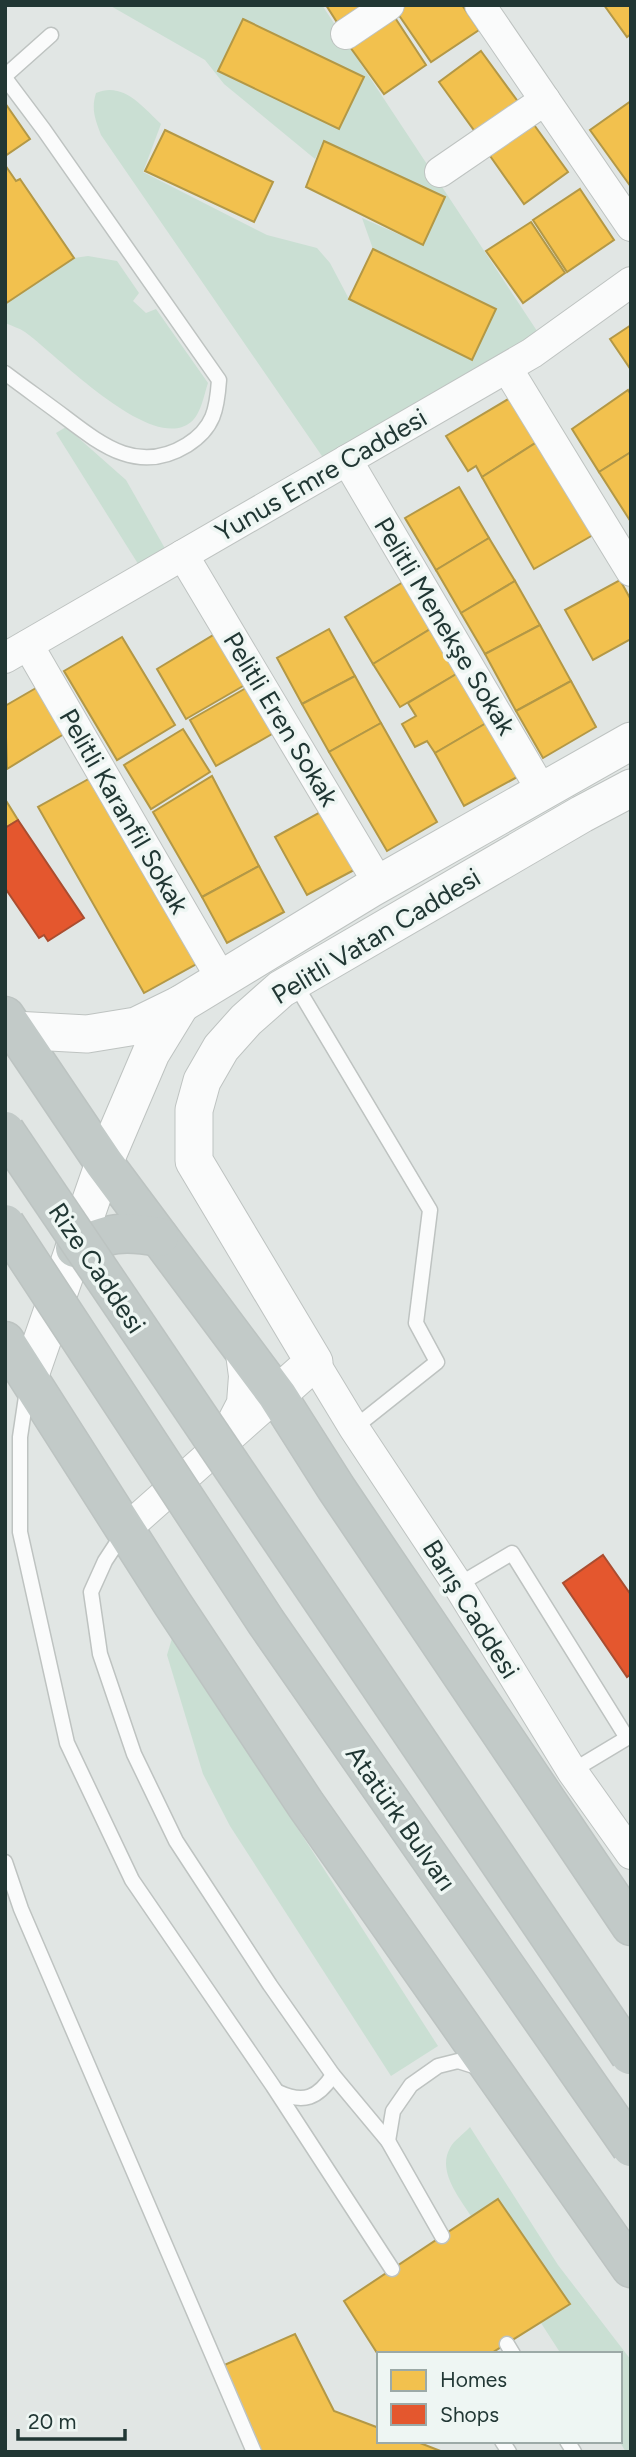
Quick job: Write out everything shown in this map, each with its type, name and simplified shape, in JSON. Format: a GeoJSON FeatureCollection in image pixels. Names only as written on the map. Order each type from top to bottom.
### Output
{"type":"FeatureCollection","features":[{"type":"Feature","properties":{"kind":"highway"},"geometry":{"type":"LineString","coordinates":[[10,1023],[104,1163],[277,1395],[336,1488],[631,1926]]}},
{"type":"Feature","properties":{"kind":"highway","name":"Rize Caddesi"},"geometry":{"type":"LineString","coordinates":[[5,1131],[189,1405]]}},
{"type":"Feature","properties":{"kind":"highway","name":"Rize Caddesi"},"geometry":{"type":"LineString","coordinates":[[5,1224],[129,1414]]}},
{"type":"Feature","properties":{"kind":"highway"},"geometry":{"type":"LineString","coordinates":[[75,1248],[97,1238],[119,1233],[159,1237]]}},
{"type":"Feature","properties":{"kind":"highway"},"geometry":{"type":"LineString","coordinates":[[5,1341],[17,1371],[306,1805],[631,2268]]}},
{"type":"Feature","properties":{"kind":"highway","name":"Atatürk Bulvarı"},"geometry":{"type":"LineString","coordinates":[[189,1405],[631,2057]]}},
{"type":"Feature","properties":{"kind":"highway","name":"Atatürk Bulvarı"},"geometry":{"type":"LineString","coordinates":[[129,1414],[266,1622],[631,2147]]}},
{"type":"Feature","properties":{"kind":"street"},"geometry":{"type":"LineString","coordinates":[[346,34],[389,5]]}},
{"type":"Feature","properties":{"kind":"street"},"geometry":{"type":"LineString","coordinates":[[480,5],[631,226]]}},
{"type":"Feature","properties":{"kind":"street"},"geometry":{"type":"LineString","coordinates":[[440,172],[545,100]]}},
{"type":"Feature","properties":{"kind":"street","name":"Yunus Emre Caddesi"},"geometry":{"type":"LineString","coordinates":[[17,651],[532,353],[631,282]]}},
{"type":"Feature","properties":{"kind":"street"},"geometry":{"type":"LineString","coordinates":[[507,368],[631,571]]}},
{"type":"Feature","properties":{"kind":"street","name":"Pelitli Menekşe Sokak"},"geometry":{"type":"LineString","coordinates":[[347,460],[542,792]]}},
{"type":"Feature","properties":{"kind":"street","name":"Pelitli Eren Sokak"},"geometry":{"type":"LineString","coordinates":[[183,555],[379,884]]}},
{"type":"Feature","properties":{"kind":"street","name":"Pelitli Karanfil Sokak"},"geometry":{"type":"LineString","coordinates":[[17,651],[221,978]]}},
{"type":"Feature","properties":{"kind":"street","name":"Pelitli Vatan Caddesi"},"geometry":{"type":"LineString","coordinates":[[10,1023],[87,1034],[135,1026],[181,1004],[379,884],[631,741]]}},
{"type":"Feature","properties":{"kind":"street","name":"Pelitli Vatan Caddesi"},"geometry":{"type":"LineString","coordinates":[[314,1362],[194,1161],[194,1110],[202,1081],[221,1048],[246,1020],[281,989],[631,788]]}},
{"type":"Feature","properties":{"kind":"street"},"geometry":{"type":"LineString","coordinates":[[17,1371],[75,1248],[104,1163],[151,1053],[181,1004]]}},
{"type":"Feature","properties":{"kind":"street"},"geometry":{"type":"LineString","coordinates":[[220,1446],[242,1403],[244,1376],[240,1346]]}},
{"type":"Feature","properties":{"kind":"street"},"geometry":{"type":"LineString","coordinates":[[125,1530],[314,1362]]}},
{"type":"Feature","properties":{"kind":"street","name":"Barış Caddesi"},"geometry":{"type":"LineString","coordinates":[[314,1362],[354,1428],[458,1585],[572,1771],[631,1854]]}},
{"type":"Feature","properties":{"kind":"lane"},"geometry":{"type":"LineString","coordinates":[[5,373],[101,445],[124,455],[171,455],[192,441],[210,424],[217,405],[219,380],[5,77],[51,35]]}},
{"type":"Feature","properties":{"kind":"lane"},"geometry":{"type":"LineString","coordinates":[[294,982],[430,1210],[416,1323],[437,1362],[354,1428]]}},
{"type":"Feature","properties":{"kind":"lane"},"geometry":{"type":"LineString","coordinates":[[17,1371],[20,1532],[67,1743],[132,1880],[278,2092],[392,2269]]}},
{"type":"Feature","properties":{"kind":"lane"},"geometry":{"type":"LineString","coordinates":[[125,1530],[105,1560],[91,1592],[100,1654],[134,1754],[176,1841],[270,1985],[333,2075],[388,2141],[442,2236]]}},
{"type":"Feature","properties":{"kind":"lane"},"geometry":{"type":"LineString","coordinates":[[458,1585],[512,1553],[627,1738],[572,1771]]}},
{"type":"Feature","properties":{"kind":"lane"},"geometry":{"type":"LineString","coordinates":[[5,1862],[21,1909],[254,2452]]}},
{"type":"Feature","properties":{"kind":"lane"},"geometry":{"type":"LineString","coordinates":[[388,2141],[393,2111],[411,2085],[438,2066],[458,2061],[492,2072]]}},
{"type":"Feature","properties":{"kind":"lane"},"geometry":{"type":"LineString","coordinates":[[278,2092],[300,2099],[313,2096],[323,2090],[333,2075]]}},
{"type":"Feature","properties":{"kind":"green space"},"geometry":{"type":"Polygon","coordinates":[[[109,5],[322,5],[541,337],[324,459],[101,135],[94,114],[96,93],[115,90],[124,93],[161,124],[143,172],[267,235],[317,248],[330,263],[349,299],[373,249],[362,218],[423,245],[445,197],[324,142],[315,159],[224,84],[205,60],[109,5]]]}},
{"type":"Feature","properties":{"kind":"green space"},"geometry":{"type":"Polygon","coordinates":[[[88,256],[117,261],[139,293],[133,301],[146,313],[156,309],[208,383],[200,409],[191,422],[174,429],[153,425],[130,414],[105,398],[25,332],[5,323],[5,304],[74,258],[88,256]]]}},
{"type":"Feature","properties":{"kind":"green space"},"geometry":{"type":"Polygon","coordinates":[[[66,427],[126,480],[167,552],[140,567],[56,433],[66,427]]]}},
{"type":"Feature","properties":{"kind":"green space"},"geometry":{"type":"Polygon","coordinates":[[[173,1635],[438,2046],[391,2076],[230,1826],[203,1774],[167,1655],[173,1635]]]}},
{"type":"Feature","properties":{"kind":"green space"},"geometry":{"type":"Polygon","coordinates":[[[470,2127],[558,2265],[631,2360],[631,2452],[626,2452],[620,2443],[622,2352],[560,2352],[541,2323],[570,2304],[498,2199],[471,2216],[448,2175],[447,2157],[452,2145],[470,2127]]]}},
{"type":"Feature","properties":{"kind":"building: Homes"},"geometry":{"type":"Polygon","coordinates":[[[326,5],[372,5],[340,27],[326,5]]]}},
{"type":"Feature","properties":{"kind":"building: Homes"},"geometry":{"type":"Polygon","coordinates":[[[398,5],[462,5],[479,30],[431,62],[394,8],[398,5]]]}},
{"type":"Feature","properties":{"kind":"building: Homes"},"geometry":{"type":"Polygon","coordinates":[[[604,5],[631,5],[631,34],[627,37],[604,5]]]}},
{"type":"Feature","properties":{"kind":"building: Homes"},"geometry":{"type":"Polygon","coordinates":[[[390,10],[426,65],[384,94],[345,40],[390,10]]]}},
{"type":"Feature","properties":{"kind":"building: Homes"},"geometry":{"type":"Polygon","coordinates":[[[243,19],[364,77],[339,129],[218,71],[243,19]]]}},
{"type":"Feature","properties":{"kind":"building: Homes"},"geometry":{"type":"Polygon","coordinates":[[[481,51],[519,103],[476,133],[439,82],[481,51]]]}},
{"type":"Feature","properties":{"kind":"building: Homes"},"geometry":{"type":"Polygon","coordinates":[[[631,101],[631,187],[590,130],[631,101]]]}},
{"type":"Feature","properties":{"kind":"building: Homes"},"geometry":{"type":"Polygon","coordinates":[[[5,103],[30,139],[5,156],[5,103]]]}},
{"type":"Feature","properties":{"kind":"building: Homes"},"geometry":{"type":"Polygon","coordinates":[[[532,122],[568,172],[524,204],[488,153],[532,122]]]}},
{"type":"Feature","properties":{"kind":"building: Homes"},"geometry":{"type":"Polygon","coordinates":[[[165,130],[273,182],[254,222],[145,171],[165,130]]]}},
{"type":"Feature","properties":{"kind":"building: Homes"},"geometry":{"type":"Polygon","coordinates":[[[324,141],[445,197],[423,245],[306,187],[324,141]]]}},
{"type":"Feature","properties":{"kind":"building: Homes"},"geometry":{"type":"Polygon","coordinates":[[[5,165],[16,181],[20,179],[74,258],[5,304],[5,165]]]}},
{"type":"Feature","properties":{"kind":"building: Homes"},"geometry":{"type":"Polygon","coordinates":[[[580,189],[614,240],[567,272],[533,220],[580,189]]]}},
{"type":"Feature","properties":{"kind":"building: Homes"},"geometry":{"type":"Polygon","coordinates":[[[531,222],[565,273],[523,303],[486,251],[531,222]]]}},
{"type":"Feature","properties":{"kind":"building: Homes"},"geometry":{"type":"Polygon","coordinates":[[[373,249],[496,309],[472,360],[349,299],[373,249]]]}},
{"type":"Feature","properties":{"kind":"building: Homes"},"geometry":{"type":"Polygon","coordinates":[[[631,325],[631,370],[610,339],[631,325]]]}},
{"type":"Feature","properties":{"kind":"building: Homes"},"geometry":{"type":"Polygon","coordinates":[[[628,390],[631,395],[631,452],[599,472],[572,429],[628,390]]]}},
{"type":"Feature","properties":{"kind":"building: Homes"},"geometry":{"type":"Polygon","coordinates":[[[510,398],[537,442],[482,477],[476,466],[468,471],[446,436],[510,398]]]}},
{"type":"Feature","properties":{"kind":"building: Homes"},"geometry":{"type":"Polygon","coordinates":[[[537,442],[593,535],[534,569],[482,477],[537,442]]]}},
{"type":"Feature","properties":{"kind":"building: Homes"},"geometry":{"type":"Polygon","coordinates":[[[631,452],[631,517],[629,519],[599,472],[631,452]]]}},
{"type":"Feature","properties":{"kind":"building: Homes"},"geometry":{"type":"Polygon","coordinates":[[[459,487],[489,538],[436,570],[405,518],[459,487]]]}},
{"type":"Feature","properties":{"kind":"building: Homes"},"geometry":{"type":"Polygon","coordinates":[[[489,538],[515,581],[461,613],[436,570],[489,538]]]}},
{"type":"Feature","properties":{"kind":"building: Homes"},"geometry":{"type":"Polygon","coordinates":[[[620,580],[631,600],[631,639],[593,660],[565,610],[620,580]]]}},
{"type":"Feature","properties":{"kind":"building: Homes"},"geometry":{"type":"Polygon","coordinates":[[[405,581],[432,628],[373,664],[345,617],[405,581]]]}},
{"type":"Feature","properties":{"kind":"building: Homes"},"geometry":{"type":"Polygon","coordinates":[[[515,581],[540,625],[485,654],[461,613],[515,581]]]}},
{"type":"Feature","properties":{"kind":"building: Homes"},"geometry":{"type":"Polygon","coordinates":[[[540,625],[571,681],[516,711],[485,654],[540,625]]]}},
{"type":"Feature","properties":{"kind":"building: Homes"},"geometry":{"type":"Polygon","coordinates":[[[432,628],[458,673],[400,707],[373,664],[432,628]]]}},
{"type":"Feature","properties":{"kind":"building: Homes"},"geometry":{"type":"Polygon","coordinates":[[[329,629],[355,676],[302,704],[277,658],[329,629]]]}},
{"type":"Feature","properties":{"kind":"building: Homes"},"geometry":{"type":"Polygon","coordinates":[[[220,631],[250,682],[186,719],[157,669],[220,631]]]}},
{"type":"Feature","properties":{"kind":"building: Homes"},"geometry":{"type":"Polygon","coordinates":[[[122,637],[175,725],[117,760],[64,671],[122,637]]]}},
{"type":"Feature","properties":{"kind":"building: Homes"},"geometry":{"type":"Polygon","coordinates":[[[458,673],[488,722],[435,753],[427,741],[415,747],[402,724],[416,716],[408,703],[458,673]]]}},
{"type":"Feature","properties":{"kind":"building: Homes"},"geometry":{"type":"Polygon","coordinates":[[[355,676],[381,723],[329,752],[302,704],[355,676]]]}},
{"type":"Feature","properties":{"kind":"building: Homes"},"geometry":{"type":"Polygon","coordinates":[[[571,681],[596,727],[543,758],[516,711],[571,681]]]}},
{"type":"Feature","properties":{"kind":"building: Homes"},"geometry":{"type":"Polygon","coordinates":[[[253,684],[279,730],[216,766],[190,720],[253,684]]]}},
{"type":"Feature","properties":{"kind":"building: Homes"},"geometry":{"type":"Polygon","coordinates":[[[36,688],[64,734],[7,769],[5,706],[36,688]]]}},
{"type":"Feature","properties":{"kind":"building: Homes"},"geometry":{"type":"Polygon","coordinates":[[[488,722],[519,776],[464,806],[435,753],[488,722]]]}},
{"type":"Feature","properties":{"kind":"building: Homes"},"geometry":{"type":"Polygon","coordinates":[[[381,723],[437,822],[387,851],[329,752],[381,723]]]}},
{"type":"Feature","properties":{"kind":"building: Homes"},"geometry":{"type":"Polygon","coordinates":[[[183,729],[210,772],[151,809],[124,765],[183,729]]]}},
{"type":"Feature","properties":{"kind":"building: Homes"},"geometry":{"type":"Polygon","coordinates":[[[94,776],[200,962],[144,993],[38,807],[94,776]]]}},
{"type":"Feature","properties":{"kind":"building: Homes"},"geometry":{"type":"Polygon","coordinates":[[[212,776],[259,866],[202,897],[153,812],[212,776]]]}},
{"type":"Feature","properties":{"kind":"building: Homes"},"geometry":{"type":"Polygon","coordinates":[[[5,799],[18,820],[5,828],[5,799]]]}},
{"type":"Feature","properties":{"kind":"building: Homes"},"geometry":{"type":"Polygon","coordinates":[[[324,810],[356,869],[307,895],[275,837],[324,810]]]}},
{"type":"Feature","properties":{"kind":"building: Homes"},"geometry":{"type":"Polygon","coordinates":[[[259,866],[284,912],[227,943],[202,897],[259,866]]]}},
{"type":"Feature","properties":{"kind":"building: Homes"},"geometry":{"type":"Polygon","coordinates":[[[498,2199],[570,2304],[493,2352],[377,2353],[344,2301],[498,2199]]]}},
{"type":"Feature","properties":{"kind":"building: Homes"},"geometry":{"type":"Polygon","coordinates":[[[295,2334],[334,2411],[377,2427],[377,2443],[420,2443],[443,2452],[261,2452],[222,2366],[295,2334]]]}},
{"type":"Feature","properties":{"kind":"building: Shops"},"geometry":{"type":"Polygon","coordinates":[[[18,820],[84,918],[48,941],[44,935],[39,938],[5,888],[5,828],[18,820]]]}},
{"type":"Feature","properties":{"kind":"building: Shops"},"geometry":{"type":"Polygon","coordinates":[[[603,1555],[631,1595],[631,1674],[627,1677],[563,1583],[603,1555]]]}}]}
